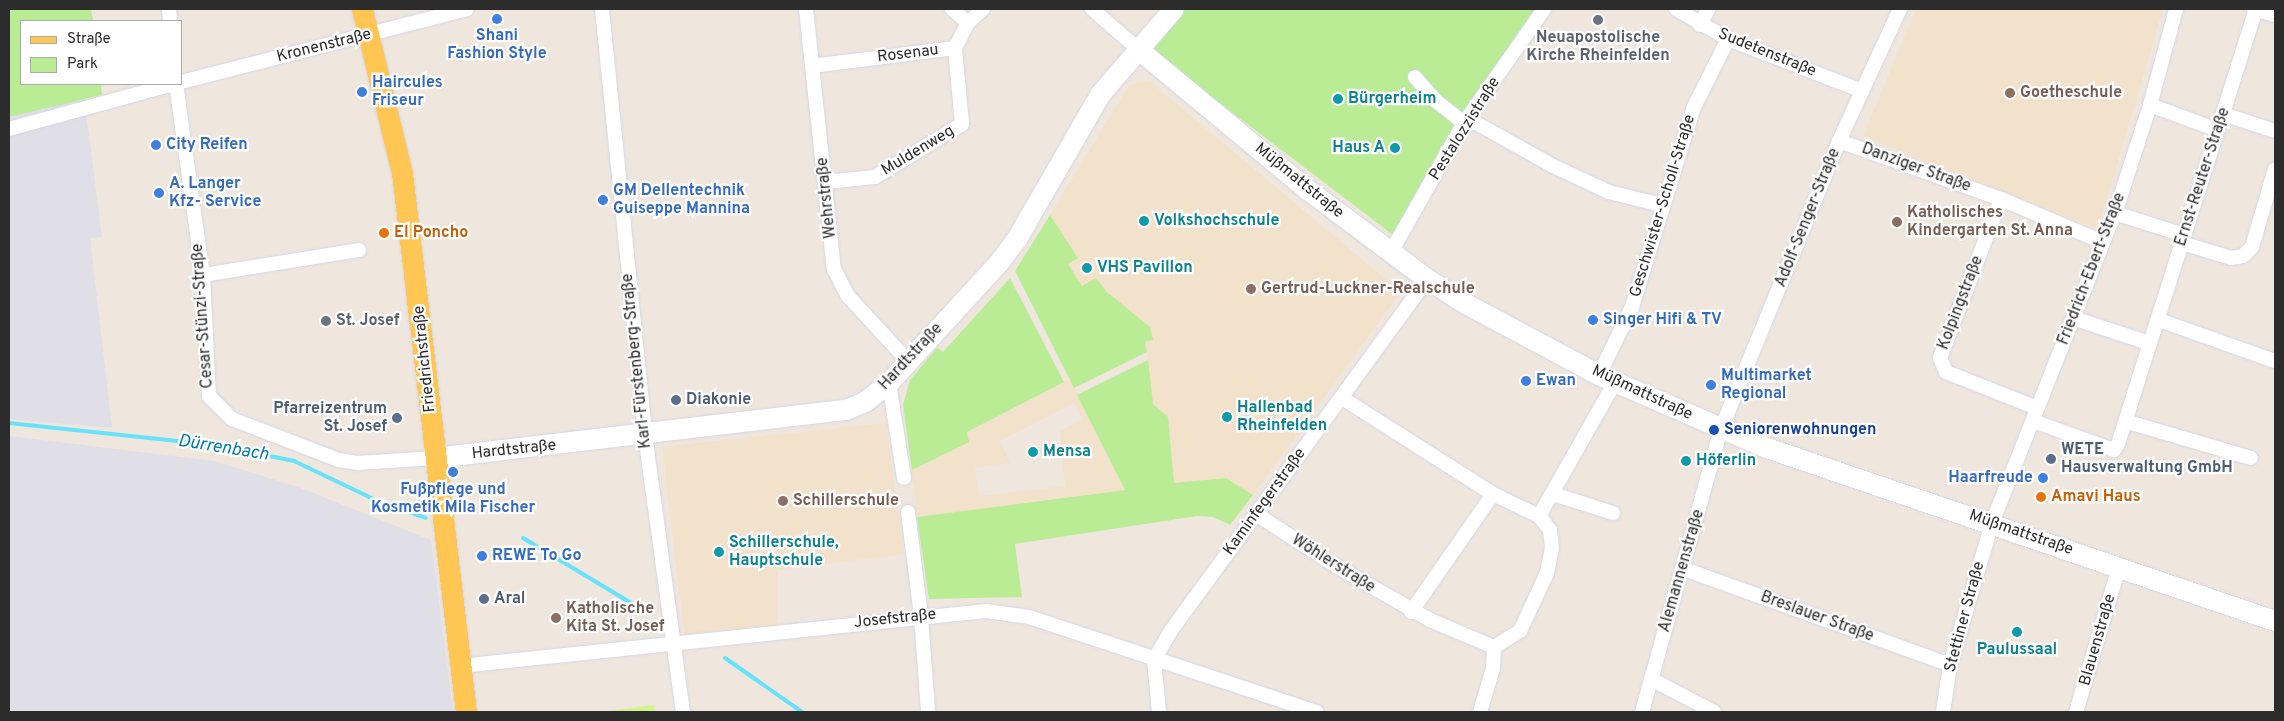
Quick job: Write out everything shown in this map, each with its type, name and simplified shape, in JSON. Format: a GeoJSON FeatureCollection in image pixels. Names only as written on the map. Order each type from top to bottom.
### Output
{"type":"FeatureCollection","features":[{"type":"Feature","properties":{"kind":"main road","name":"Friedrichstraße"},"geometry":{"type":"LineString","coordinates":[[362,9],[402,173],[466,712]]}},
{"type":"Feature","properties":{"kind":"street","name":"Kronenstraße"},"geometry":{"type":"LineString","coordinates":[[182,82],[467,9]]}},
{"type":"Feature","properties":{"kind":"street","name":"Karl-Fürstenberg-Straße"},"geometry":{"type":"LineString","coordinates":[[602,9],[645,435],[683,712]]}},
{"type":"Feature","properties":{"kind":"street","name":"Wehrstraße"},"geometry":{"type":"LineString","coordinates":[[806,9],[834,269],[848,296],[908,361]]}},
{"type":"Feature","properties":{"kind":"street"},"geometry":{"type":"LineString","coordinates":[[952,9],[968,24]]}},
{"type":"Feature","properties":{"kind":"street","name":"Rosenau"},"geometry":{"type":"LineString","coordinates":[[812,66],[955,48],[968,24],[983,9]]}},
{"type":"Feature","properties":{"kind":"street","name":"Müßmattstraße"},"geometry":{"type":"LineString","coordinates":[[1092,9],[1308,190],[1427,279],[1466,304],[1607,379],[1721,430],[1767,448],[1992,523],[2275,621]]}},
{"type":"Feature","properties":{"kind":"street","name":"Hardtstraße"},"geometry":{"type":"LineString","coordinates":[[435,458],[645,435],[846,410],[865,402],[890,383],[1017,239],[1100,95],[1174,9]]}},
{"type":"Feature","properties":{"kind":"street","name":"Pestalozzistraße"},"geometry":{"type":"LineString","coordinates":[[1391,252],[1464,123],[1544,9]]}},
{"type":"Feature","properties":{"kind":"street","name":"Sudetenstraße"},"geometry":{"type":"LineString","coordinates":[[1676,9],[1700,25],[1728,39],[1862,91]]}},
{"type":"Feature","properties":{"kind":"street"},"geometry":{"type":"LineString","coordinates":[[1700,25],[1708,9]]}},
{"type":"Feature","properties":{"kind":"street","name":"Adolf-Senger-Straße"},"geometry":{"type":"LineString","coordinates":[[1721,430],[1839,141],[1900,9]]}},
{"type":"Feature","properties":{"kind":"street","name":"Friedrich-Ebert-Straße"},"geometry":{"type":"LineString","coordinates":[[1992,523],[2115,213],[2150,106],[2176,9]]}},
{"type":"Feature","properties":{"kind":"street"},"geometry":{"type":"LineString","coordinates":[[2255,9],[2275,15]]}},
{"type":"Feature","properties":{"kind":"street","name":"Ernst-Reuter-Straße"},"geometry":{"type":"LineString","coordinates":[[2035,415],[2114,450],[2128,422],[2149,343],[2160,320],[2183,239],[2255,9]]}},
{"type":"Feature","properties":{"kind":"street","name":"Geschwister-Scholl-Straße"},"geometry":{"type":"LineString","coordinates":[[1607,379],[1632,308],[1661,205],[1694,107],[1728,39]]}},
{"type":"Feature","properties":{"kind":"street","name":"Muldenweg"},"geometry":{"type":"LineString","coordinates":[[826,182],[875,177],[962,124],[955,48]]}},
{"type":"Feature","properties":{"kind":"street"},"geometry":{"type":"LineString","coordinates":[[1415,76],[1436,101],[1464,123],[1476,123],[1553,166],[1609,192],[1661,205]]}},
{"type":"Feature","properties":{"kind":"street"},"geometry":{"type":"LineString","coordinates":[[9,128],[171,85]]}},
{"type":"Feature","properties":{"kind":"street","name":"Cesar-Stünzi-Straße"},"geometry":{"type":"LineString","coordinates":[[175,85],[203,275],[209,396],[232,419],[339,460],[365,463],[435,458]]}},
{"type":"Feature","properties":{"kind":"street"},"geometry":{"type":"LineString","coordinates":[[2150,106],[2218,130]]}},
{"type":"Feature","properties":{"kind":"street"},"geometry":{"type":"LineString","coordinates":[[2223,114],[2275,131]]}},
{"type":"Feature","properties":{"kind":"street","name":"Danziger Straße"},"geometry":{"type":"LineString","coordinates":[[1839,141],[2000,199],[2103,242]]}},
{"type":"Feature","properties":{"kind":"street"},"geometry":{"type":"LineString","coordinates":[[2115,213],[2231,258],[2243,256],[2252,247],[2275,168]]}},
{"type":"Feature","properties":{"kind":"street","name":"Kolpingstraße"},"geometry":{"type":"LineString","coordinates":[[2000,199],[1940,358],[1946,372],[2035,415]]}},
{"type":"Feature","properties":{"kind":"street"},"geometry":{"type":"LineString","coordinates":[[203,275],[359,250]]}},
{"type":"Feature","properties":{"kind":"street","name":"Kaminfegerstraße"},"geometry":{"type":"LineString","coordinates":[[1154,660],[1170,632],[1427,279]]}},
{"type":"Feature","properties":{"kind":"street"},"geometry":{"type":"LineString","coordinates":[[2073,318],[2149,343]]}},
{"type":"Feature","properties":{"kind":"street"},"geometry":{"type":"LineString","coordinates":[[2160,320],[2275,361]]}},
{"type":"Feature","properties":{"kind":"street"},"geometry":{"type":"LineString","coordinates":[[1539,516],[1553,494],[1607,379]]}},
{"type":"Feature","properties":{"kind":"street"},"geometry":{"type":"LineString","coordinates":[[890,383],[904,478]]}},
{"type":"Feature","properties":{"kind":"street"},"geometry":{"type":"LineString","coordinates":[[1341,397],[1493,494],[1539,516],[1550,530],[1552,547],[1547,573],[1520,631],[1494,648],[1493,668],[1480,712]]}},
{"type":"Feature","properties":{"kind":"street"},"geometry":{"type":"LineString","coordinates":[[2128,422],[2251,458]]}},
{"type":"Feature","properties":{"kind":"street","name":"Alemannenstraße"},"geometry":{"type":"LineString","coordinates":[[1642,712],[1684,569],[1721,430]]}},
{"type":"Feature","properties":{"kind":"street"},"geometry":{"type":"LineString","coordinates":[[1412,612],[1493,494]]}},
{"type":"Feature","properties":{"kind":"street"},"geometry":{"type":"LineString","coordinates":[[1553,494],[1613,514]]}},
{"type":"Feature","properties":{"kind":"street"},"geometry":{"type":"LineString","coordinates":[[908,512],[921,616],[928,712]]}},
{"type":"Feature","properties":{"kind":"street","name":"Wöhlerstraße"},"geometry":{"type":"LineString","coordinates":[[1256,514],[1412,612],[1494,648]]}},
{"type":"Feature","properties":{"kind":"street","name":"Stettiner Straße"},"geometry":{"type":"LineString","coordinates":[[1943,712],[1950,665],[1992,523]]}},
{"type":"Feature","properties":{"kind":"street","name":"Blauenstraße"},"geometry":{"type":"LineString","coordinates":[[2076,712],[2119,567]]}},
{"type":"Feature","properties":{"kind":"street","name":"Breslauer Straße"},"geometry":{"type":"LineString","coordinates":[[1684,569],[1950,665]]}},
{"type":"Feature","properties":{"kind":"street","name":"Josefstraße"},"geometry":{"type":"LineString","coordinates":[[460,666],[675,645],[762,632],[986,611],[1020,615],[1317,712]]}},
{"type":"Feature","properties":{"kind":"street"},"geometry":{"type":"LineString","coordinates":[[1154,660],[1159,712]]}},
{"type":"Feature","properties":{"kind":"street"},"geometry":{"type":"LineString","coordinates":[[1651,679],[1714,712]]}},
{"type":"Feature","properties":{"kind":"shaded area","name":"Goetheschule"},"geometry":{"type":"Polygon","coordinates":[[[1916,9],[2163,9],[2098,229],[1863,136],[1916,9]]]}},
{"type":"Feature","properties":{"kind":"shaded area","name":"Gertrud-Luckner-Realschule"},"geometry":{"type":"Polygon","coordinates":[[[1149,81],[1401,292],[1253,495],[1226,478],[1174,483],[1168,417],[1153,405],[1145,341],[1096,279],[1082,287],[1068,264],[1078,258],[1050,215],[1129,85],[1149,81]]]}},
{"type":"Feature","properties":{"kind":"shaded area"},"geometry":{"type":"Polygon","coordinates":[[[84,97],[102,237],[90,238],[112,428],[9,419],[9,117],[84,97]]]}},
{"type":"Feature","properties":{"kind":"shaded area"},"geometry":{"type":"Polygon","coordinates":[[[1070,379],[1125,490],[917,517],[912,470],[968,442],[967,432],[1070,379]],[[1074,403],[1000,441],[1010,463],[975,468],[979,496],[1065,486],[1060,432],[1082,419],[1074,403]]]}},
{"type":"Feature","properties":{"kind":"shaded area","name":"Schillerschule"},"geometry":{"type":"Polygon","coordinates":[[[886,423],[904,554],[778,570],[777,626],[685,639],[662,447],[886,423]]]}},
{"type":"Feature","properties":{"kind":"shaded area"},"geometry":{"type":"Polygon","coordinates":[[[9,436],[214,461],[298,487],[431,540],[453,712],[9,712],[9,436]]]}},
{"type":"Feature","properties":{"kind":"green space"},"geometry":{"type":"Polygon","coordinates":[[[9,9],[91,9],[93,20],[20,20],[20,85],[101,85],[102,95],[9,117],[9,9]]]}},
{"type":"Feature","properties":{"kind":"green space"},"geometry":{"type":"Polygon","coordinates":[[[1181,9],[1537,9],[1392,234],[1146,47],[1181,9]]]}},
{"type":"Feature","properties":{"kind":"green space"},"geometry":{"type":"Polygon","coordinates":[[[1050,215],[1078,258],[1068,264],[1082,286],[1096,278],[1107,292],[1150,327],[1153,340],[1145,342],[1147,352],[1074,388],[1015,271],[1050,215]]]}},
{"type":"Feature","properties":{"kind":"green space"},"geometry":{"type":"Polygon","coordinates":[[[1010,278],[1064,382],[967,432],[969,442],[912,470],[903,405],[910,380],[937,348],[943,352],[1010,278]]]}},
{"type":"Feature","properties":{"kind":"green space"},"geometry":{"type":"Polygon","coordinates":[[[1148,360],[1153,404],[1168,417],[1174,483],[1226,478],[1253,495],[1230,525],[1213,517],[1197,516],[1015,544],[1022,597],[929,599],[917,517],[1125,490],[1077,395],[1148,360]]]}},
{"type":"Feature","properties":{"kind":"green space"},"geometry":{"type":"Polygon","coordinates":[[[654,705],[655,712],[599,712],[654,705]]]}},
{"type":"Feature","properties":{"kind":"waterway","name":"Dürrenbach"},"geometry":{"type":"LineString","coordinates":[[9,423],[215,445],[294,461],[382,503],[426,518]]}},
{"type":"Feature","properties":{"kind":"waterway","name":"Dürrenbach"},"geometry":{"type":"LineString","coordinates":[[523,538],[648,613]]}},
{"type":"Feature","properties":{"kind":"waterway","name":"Dürrenbach"},"geometry":{"type":"LineString","coordinates":[[725,658],[802,712]]}},
{"type":"Feature","properties":{"kind":"place","name":"Shani Fashion Style"},"geometry":{"type":"Point","coordinates":[497,19]}},
{"type":"Feature","properties":{"kind":"place","name":"Neuapostolische Kirche Rheinfelden"},"geometry":{"type":"Point","coordinates":[1598,20]}},
{"type":"Feature","properties":{"kind":"place","name":"Haircules Friseur"},"geometry":{"type":"Point","coordinates":[362,92]}},
{"type":"Feature","properties":{"kind":"place","name":"Goetheschule"},"geometry":{"type":"Point","coordinates":[2010,93]}},
{"type":"Feature","properties":{"kind":"place","name":"Bürgerheim"},"geometry":{"type":"Point","coordinates":[1338,99]}},
{"type":"Feature","properties":{"kind":"place","name":"City Reifen"},"geometry":{"type":"Point","coordinates":[156,145]}},
{"type":"Feature","properties":{"kind":"place","name":"Haus A"},"geometry":{"type":"Point","coordinates":[1395,148]}},
{"type":"Feature","properties":{"kind":"place","name":"A. Langer Kfz- Service"},"geometry":{"type":"Point","coordinates":[159,193]}},
{"type":"Feature","properties":{"kind":"place","name":"GM Dellentechnik Guiseppe Mannina"},"geometry":{"type":"Point","coordinates":[603,200]}},
{"type":"Feature","properties":{"kind":"place","name":"Volkshochschule"},"geometry":{"type":"Point","coordinates":[1144,221]}},
{"type":"Feature","properties":{"kind":"place","name":"Katholisches Kindergarten St. Anna"},"geometry":{"type":"Point","coordinates":[1897,222]}},
{"type":"Feature","properties":{"kind":"place","name":"El Poncho"},"geometry":{"type":"Point","coordinates":[384,233]}},
{"type":"Feature","properties":{"kind":"place","name":"VHS Pavillon"},"geometry":{"type":"Point","coordinates":[1087,268]}},
{"type":"Feature","properties":{"kind":"place","name":"Gertrud-Luckner-Realschule"},"geometry":{"type":"Point","coordinates":[1251,289]}},
{"type":"Feature","properties":{"kind":"place","name":"Singer Hifi & TV"},"geometry":{"type":"Point","coordinates":[1593,320]}},
{"type":"Feature","properties":{"kind":"place","name":"St. Josef"},"geometry":{"type":"Point","coordinates":[326,321]}},
{"type":"Feature","properties":{"kind":"place","name":"Ewan"},"geometry":{"type":"Point","coordinates":[1526,381]}},
{"type":"Feature","properties":{"kind":"place","name":"Multimarket Regional"},"geometry":{"type":"Point","coordinates":[1711,385]}},
{"type":"Feature","properties":{"kind":"place","name":"Diakonie"},"geometry":{"type":"Point","coordinates":[676,400]}},
{"type":"Feature","properties":{"kind":"place","name":"Hallenbad Rheinfelden"},"geometry":{"type":"Point","coordinates":[1227,417]}},
{"type":"Feature","properties":{"kind":"place","name":"Pfarreizentrum St. Josef"},"geometry":{"type":"Point","coordinates":[397,418]}},
{"type":"Feature","properties":{"kind":"place","name":"Seniorenwohnungen"},"geometry":{"type":"Point","coordinates":[1714,430]}},
{"type":"Feature","properties":{"kind":"place","name":"Mensa"},"geometry":{"type":"Point","coordinates":[1033,452]}},
{"type":"Feature","properties":{"kind":"place","name":"WETE Hausverwaltung GmbH"},"geometry":{"type":"Point","coordinates":[2051,459]}},
{"type":"Feature","properties":{"kind":"place","name":"Höferlin"},"geometry":{"type":"Point","coordinates":[1686,461]}},
{"type":"Feature","properties":{"kind":"place","name":"Fußpflege und Kosmetik Mila Fischer"},"geometry":{"type":"Point","coordinates":[453,472]}},
{"type":"Feature","properties":{"kind":"place","name":"Haarfreude"},"geometry":{"type":"Point","coordinates":[2043,478]}},
{"type":"Feature","properties":{"kind":"place","name":"Amavi Haus"},"geometry":{"type":"Point","coordinates":[2041,497]}},
{"type":"Feature","properties":{"kind":"place","name":"Schillerschule"},"geometry":{"type":"Point","coordinates":[783,501]}},
{"type":"Feature","properties":{"kind":"place","name":"Schillerschule, Hauptschule"},"geometry":{"type":"Point","coordinates":[719,552]}},
{"type":"Feature","properties":{"kind":"place","name":"REWE To Go"},"geometry":{"type":"Point","coordinates":[482,556]}},
{"type":"Feature","properties":{"kind":"place","name":"Aral"},"geometry":{"type":"Point","coordinates":[484,599]}},
{"type":"Feature","properties":{"kind":"place","name":"Katholische Kita St. Josef"},"geometry":{"type":"Point","coordinates":[556,618]}},
{"type":"Feature","properties":{"kind":"place","name":"Paulussaal"},"geometry":{"type":"Point","coordinates":[2017,632]}}]}
